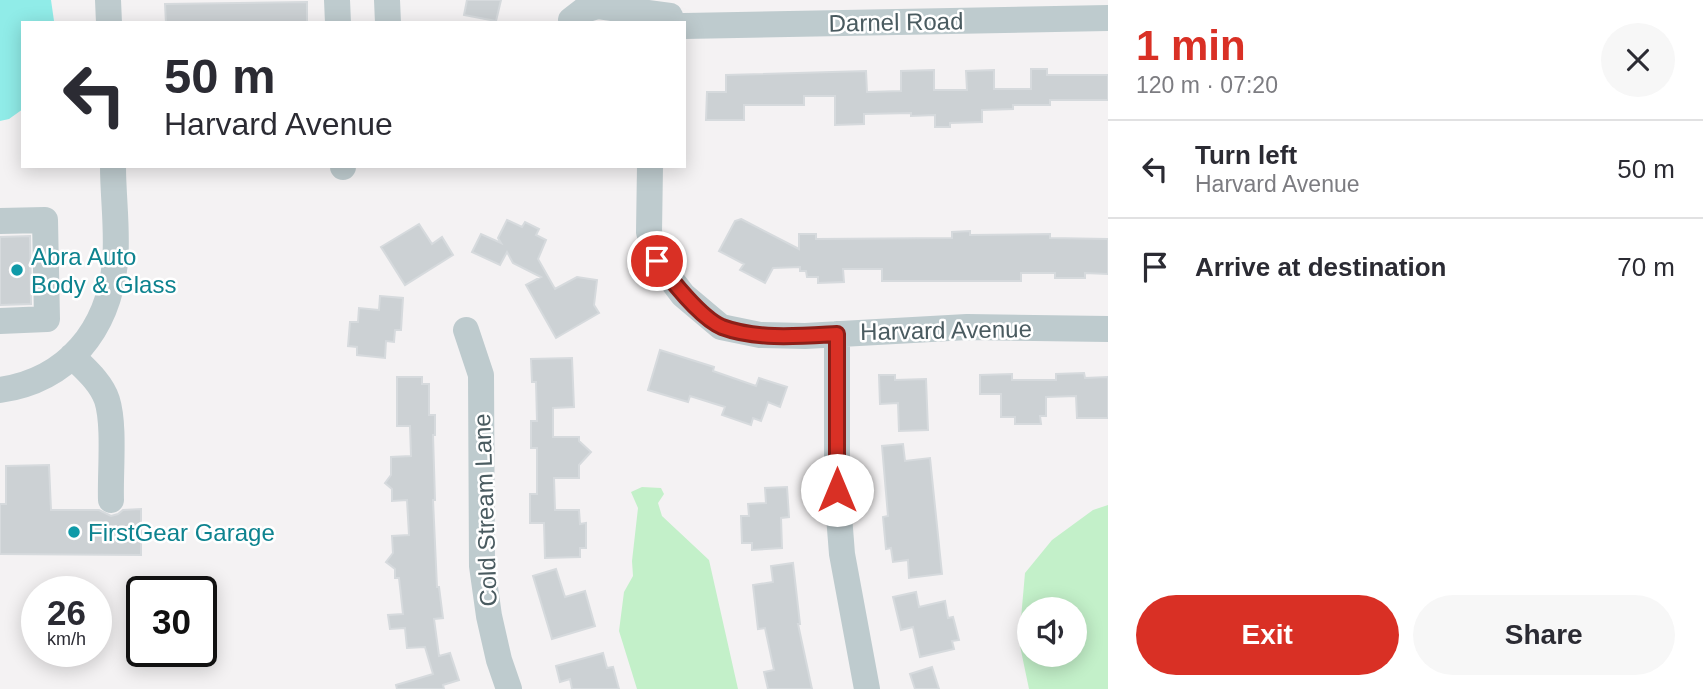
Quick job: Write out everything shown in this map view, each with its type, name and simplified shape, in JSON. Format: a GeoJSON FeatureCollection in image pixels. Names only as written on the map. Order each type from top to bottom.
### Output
{"type":"FeatureCollection","features":[{"type":"Feature","properties":{"kind":"street"},"geometry":{"type":"LineString","coordinates":[[108,0],[109,21]]}},
{"type":"Feature","properties":{"kind":"street"},"geometry":{"type":"LineString","coordinates":[[337,0],[338,21]]}},
{"type":"Feature","properties":{"kind":"street"},"geometry":{"type":"LineString","coordinates":[[387,0],[388,21]]}},
{"type":"Feature","properties":{"kind":"street","name":"Darnel Road"},"geometry":{"type":"LineString","coordinates":[[571,20],[584,10],[598,6],[674,16],[1108,18]]}},
{"type":"Feature","properties":{"kind":"street","name":"Harvard Avenue"},"geometry":{"type":"LineString","coordinates":[[650,168],[649,232],[657,261],[683,295],[721,327],[760,334],[805,336],[967,327],[1108,329]]}},
{"type":"Feature","properties":{"kind":"street"},"geometry":{"type":"LineString","coordinates":[[0,390],[19,387],[51,374],[72,356],[98,326],[110,294],[115,261],[113,178]]}},
{"type":"Feature","properties":{"kind":"street"},"geometry":{"type":"LineString","coordinates":[[0,221],[45,220],[47,319],[0,321]]}},
{"type":"Feature","properties":{"kind":"street","name":"Cold Stream Lane"},"geometry":{"type":"LineString","coordinates":[[466,330],[481,375],[482,566],[489,615],[509,689]]}},
{"type":"Feature","properties":{"kind":"street"},"geometry":{"type":"LineString","coordinates":[[837,334],[837,490],[841,541],[867,689]]}},
{"type":"Feature","properties":{"kind":"street"},"geometry":{"type":"LineString","coordinates":[[72,356],[97,382],[107,399],[110,416],[111,500]]}},
{"type":"Feature","properties":{"kind":"green space"},"geometry":{"type":"Polygon","coordinates":[[[642,487],[661,488],[664,494],[658,503],[662,516],[709,560],[738,689],[637,689],[619,631],[624,592],[633,576],[638,508],[631,492],[642,487]]]}},
{"type":"Feature","properties":{"kind":"green space"},"geometry":{"type":"Polygon","coordinates":[[[1108,505],[1108,689],[1029,689],[1024,667],[1087,667],[1087,597],[1023,597],[1025,573],[1052,540],[1093,510],[1108,505]]]}},
{"type":"Feature","properties":{"kind":"water"},"geometry":{"type":"Polygon","coordinates":[[[0,0],[51,0],[54,21],[21,21],[21,110],[9,119],[0,121],[0,0]]]}},
{"type":"Feature","properties":{"kind":"building"},"geometry":{"type":"Polygon","coordinates":[[[467,0],[501,0],[496,21],[464,15],[467,0]]]}},
{"type":"Feature","properties":{"kind":"building"},"geometry":{"type":"Polygon","coordinates":[[[307,2],[307,21],[166,21],[165,4],[307,2]]]}},
{"type":"Feature","properties":{"kind":"building"},"geometry":{"type":"Polygon","coordinates":[[[1031,69],[1047,69],[1047,75],[1108,75],[1108,100],[1050,100],[1050,105],[1013,105],[1013,109],[982,110],[982,122],[950,123],[950,127],[935,127],[935,115],[911,116],[911,113],[864,114],[864,124],[835,125],[835,96],[804,96],[804,105],[744,105],[744,120],[706,120],[707,92],[726,92],[726,75],[866,71],[867,92],[901,91],[901,71],[934,70],[934,90],[967,90],[966,71],[994,70],[994,89],[1031,89],[1031,69]]]}},
{"type":"Feature","properties":{"kind":"building"},"geometry":{"type":"Polygon","coordinates":[[[741,219],[799,249],[799,234],[816,234],[816,239],[952,238],[952,232],[970,231],[970,235],[1050,234],[1050,238],[1108,239],[1108,274],[1085,273],[1085,278],[1055,278],[1055,273],[1021,273],[1021,281],[882,281],[882,269],[843,269],[844,282],[818,283],[818,277],[807,277],[806,271],[800,271],[800,267],[773,268],[765,283],[740,270],[744,264],[719,251],[735,221],[741,219]]]}},
{"type":"Feature","properties":{"kind":"building"},"geometry":{"type":"Polygon","coordinates":[[[507,220],[522,227],[525,222],[539,229],[536,235],[546,240],[538,259],[555,289],[577,277],[597,280],[594,305],[599,313],[556,338],[526,285],[541,277],[513,263],[507,252],[500,265],[472,252],[481,234],[501,243],[498,238],[507,220]]]}},
{"type":"Feature","properties":{"kind":"building"},"geometry":{"type":"Polygon","coordinates":[[[419,224],[432,244],[442,237],[453,255],[405,285],[381,247],[419,224]]]}},
{"type":"Feature","properties":{"kind":"building","name":"Abra Auto Body & Glass"},"geometry":{"type":"Polygon","coordinates":[[[30,236],[31,304],[0,305],[0,237],[30,236]]]}},
{"type":"Feature","properties":{"kind":"building"},"geometry":{"type":"Polygon","coordinates":[[[380,296],[403,298],[401,330],[395,330],[394,342],[386,341],[385,358],[357,355],[357,347],[348,346],[350,322],[358,322],[359,308],[379,310],[380,296]]]}},
{"type":"Feature","properties":{"kind":"building"},"geometry":{"type":"Polygon","coordinates":[[[660,350],[714,367],[713,371],[756,386],[759,378],[787,387],[780,407],[768,402],[761,421],[753,418],[751,425],[722,415],[725,407],[690,396],[688,402],[648,390],[660,350]]]}},
{"type":"Feature","properties":{"kind":"building"},"geometry":{"type":"Polygon","coordinates":[[[572,358],[574,407],[553,408],[553,437],[579,437],[579,441],[591,452],[579,465],[579,478],[554,478],[555,510],[579,510],[580,524],[586,523],[586,548],[580,548],[580,557],[545,558],[544,523],[530,523],[530,494],[537,494],[537,448],[531,448],[531,421],[537,421],[536,382],[532,382],[531,359],[572,358]]]}},
{"type":"Feature","properties":{"kind":"building"},"geometry":{"type":"Polygon","coordinates":[[[1084,373],[1085,378],[1108,377],[1108,418],[1077,418],[1076,396],[1046,397],[1046,416],[1040,416],[1041,424],[1015,424],[1015,417],[1001,417],[1001,394],[980,394],[980,375],[1012,374],[1012,380],[1056,380],[1056,374],[1084,373]]]}},
{"type":"Feature","properties":{"kind":"building"},"geometry":{"type":"Polygon","coordinates":[[[879,375],[895,375],[895,380],[926,379],[928,430],[899,431],[898,403],[880,404],[879,375]]]}},
{"type":"Feature","properties":{"kind":"building"},"geometry":{"type":"Polygon","coordinates":[[[397,377],[422,377],[422,384],[429,384],[429,415],[435,415],[433,500],[437,587],[443,618],[434,619],[439,656],[450,653],[459,680],[443,685],[444,689],[397,689],[396,685],[433,674],[425,647],[407,648],[405,628],[390,629],[388,615],[403,614],[399,578],[395,578],[395,569],[386,562],[393,553],[392,536],[409,535],[407,500],[392,501],[392,489],[385,483],[391,475],[391,457],[411,456],[410,426],[397,426],[397,377]]]}},
{"type":"Feature","properties":{"kind":"building"},"geometry":{"type":"Polygon","coordinates":[[[903,444],[905,461],[930,458],[942,574],[909,578],[908,560],[893,562],[891,548],[886,549],[883,517],[888,516],[882,446],[903,444]]]}},
{"type":"Feature","properties":{"kind":"building","name":"FirstGear Garage"},"geometry":{"type":"Polygon","coordinates":[[[49,465],[51,510],[99,510],[111,516],[123,510],[141,509],[141,555],[0,554],[0,504],[6,504],[6,466],[49,465]]]}},
{"type":"Feature","properties":{"kind":"building"},"geometry":{"type":"Polygon","coordinates":[[[787,487],[789,517],[781,518],[782,548],[752,550],[752,543],[742,543],[741,516],[749,516],[748,504],[766,503],[765,488],[787,487]]]}},
{"type":"Feature","properties":{"kind":"building"},"geometry":{"type":"Polygon","coordinates":[[[793,563],[798,624],[812,689],[768,689],[764,672],[774,670],[765,628],[758,629],[753,585],[773,582],[771,566],[793,563]]]}},
{"type":"Feature","properties":{"kind":"building"},"geometry":{"type":"Polygon","coordinates":[[[556,569],[565,597],[585,591],[595,626],[552,639],[533,576],[556,569]]]}},
{"type":"Feature","properties":{"kind":"building"},"geometry":{"type":"Polygon","coordinates":[[[916,592],[919,607],[945,601],[948,618],[953,617],[959,640],[952,641],[954,649],[920,657],[913,627],[901,630],[893,597],[916,592]]]}},
{"type":"Feature","properties":{"kind":"building"},"geometry":{"type":"Polygon","coordinates":[[[603,653],[607,668],[613,667],[619,689],[572,689],[570,679],[560,682],[556,666],[603,653]]]}},
{"type":"Feature","properties":{"kind":"building"},"geometry":{"type":"Polygon","coordinates":[[[932,667],[939,689],[915,689],[910,674],[932,667]]]}},
{"type":"Feature","properties":{"kind":"place","name":"Abra Auto Body & Glass"},"geometry":{"type":"Point","coordinates":[17,270]}},
{"type":"Feature","properties":{"kind":"place","name":"FirstGear Garage"},"geometry":{"type":"Point","coordinates":[74,532]}},
{"type":"Feature","properties":{"kind":"route"},"geometry":{"type":"LineString","coordinates":[[657,261],[683,295],[721,327],[760,334],[837,334],[837,490]]}}]}
